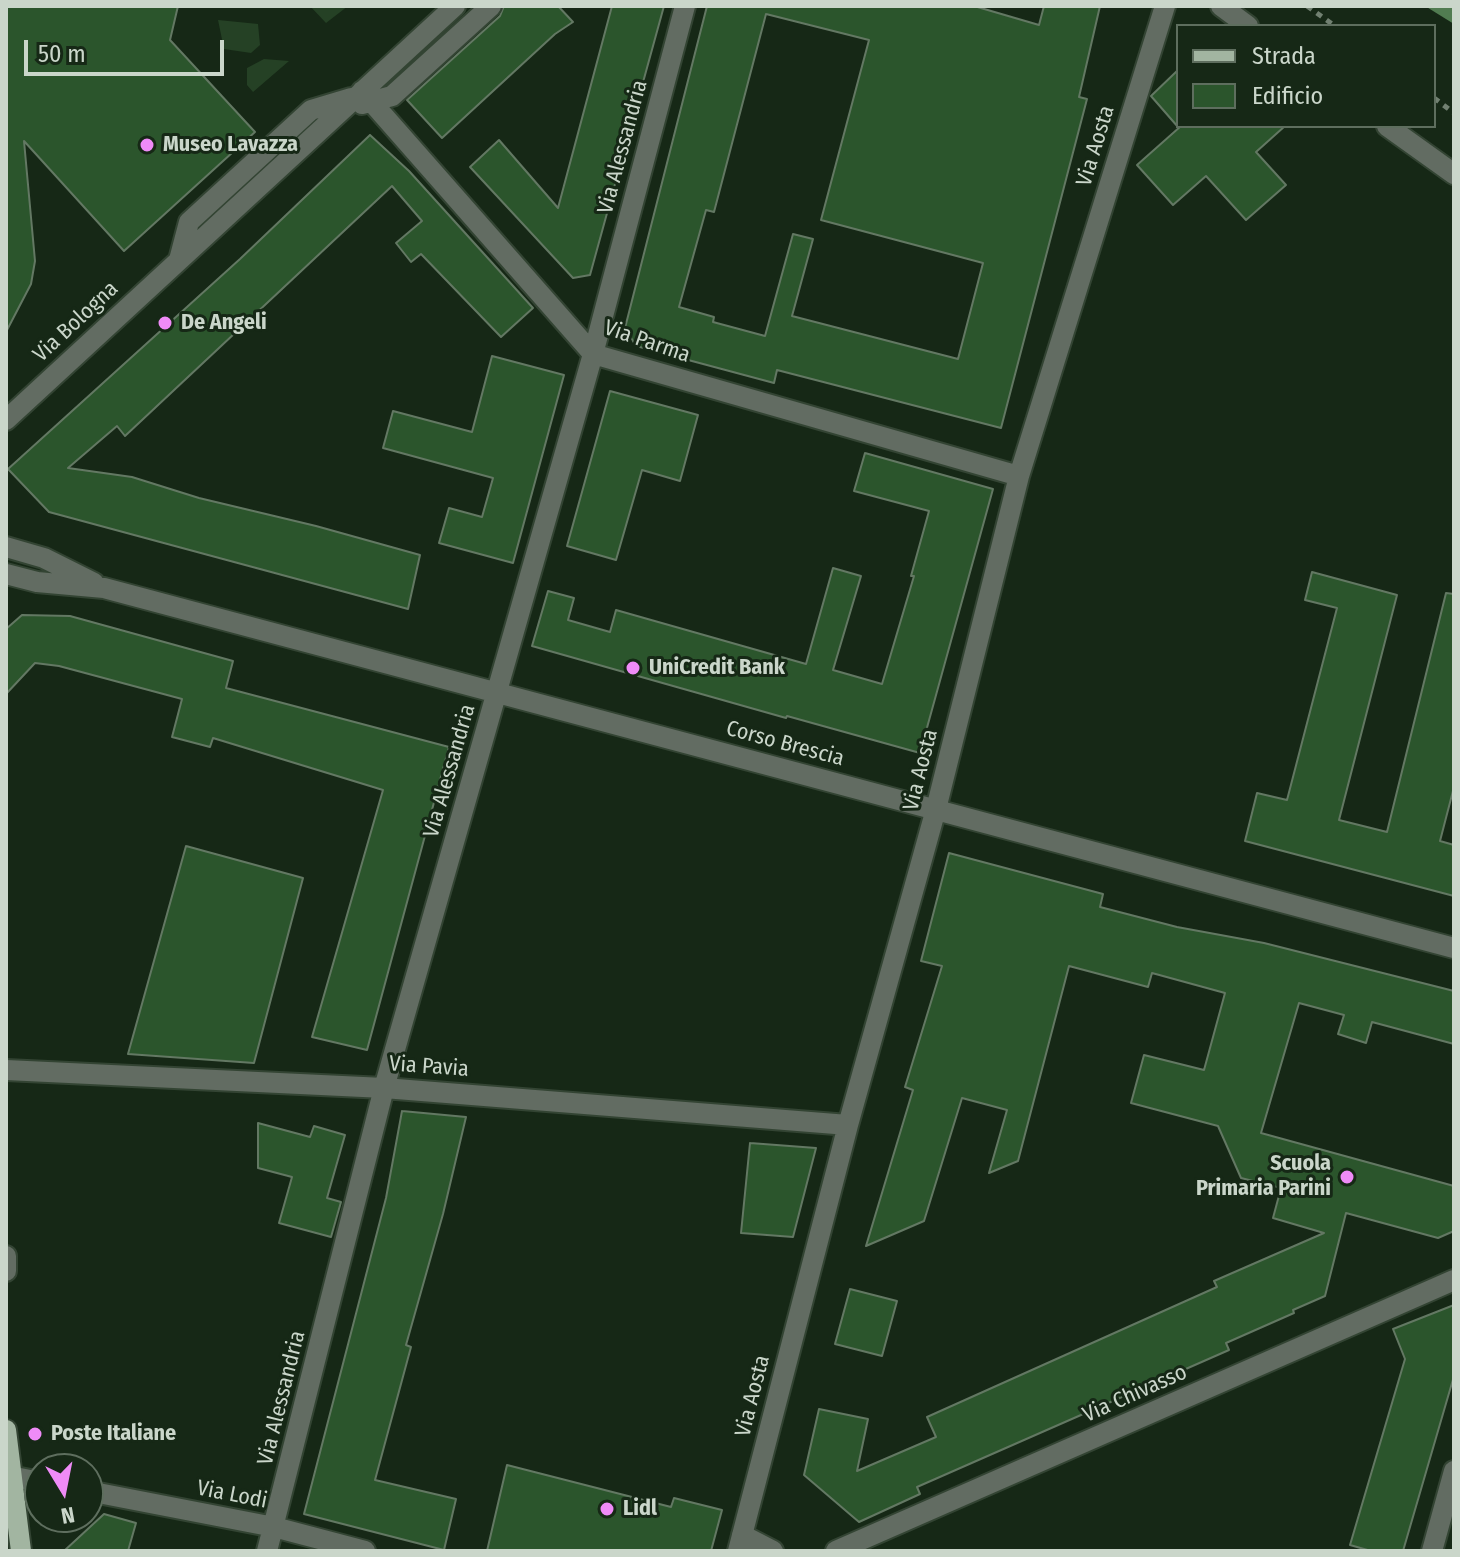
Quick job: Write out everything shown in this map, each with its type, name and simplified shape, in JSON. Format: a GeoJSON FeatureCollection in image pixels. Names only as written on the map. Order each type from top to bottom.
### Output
{"type":"FeatureCollection","features":[{"type":"Feature","properties":{"kind":"main road"},"geometry":{"type":"LineString","coordinates":[[6,1430],[11,1508],[21,1551]]}},
{"type":"Feature","properties":{"kind":"street","name":"Via Bologna"},"geometry":{"type":"LineString","coordinates":[[6,420],[359,99],[455,6]]}},
{"type":"Feature","properties":{"kind":"street","name":"Via Bologna"},"geometry":{"type":"LineString","coordinates":[[359,99],[392,96],[491,6]]}},
{"type":"Feature","properties":{"kind":"street","name":"Via Alessandria"},"geometry":{"type":"LineString","coordinates":[[267,1551],[384,1088],[593,354],[685,6]]}},
{"type":"Feature","properties":{"kind":"street","name":"Via Aosta"},"geometry":{"type":"LineString","coordinates":[[740,1543],[848,1125],[936,809],[1019,476],[1165,6]]}},
{"type":"Feature","properties":{"kind":"street"},"geometry":{"type":"LineString","coordinates":[[1221,6],[1245,24]]}},
{"type":"Feature","properties":{"kind":"street","name":"Via Parma"},"geometry":{"type":"LineString","coordinates":[[359,99],[593,354],[1019,476]]}},
{"type":"Feature","properties":{"kind":"street"},"geometry":{"type":"LineString","coordinates":[[1390,128],[1454,174]]}},
{"type":"Feature","properties":{"kind":"street","name":"Corso Brescia"},"geometry":{"type":"LineString","coordinates":[[6,547],[44,558],[104,588]]}},
{"type":"Feature","properties":{"kind":"street","name":"Corso Brescia"},"geometry":{"type":"LineString","coordinates":[[6,574],[37,582],[104,588],[1454,948]]}},
{"type":"Feature","properties":{"kind":"street","name":"Via Pavia"},"geometry":{"type":"LineString","coordinates":[[6,1070],[384,1088],[848,1125]]}},
{"type":"Feature","properties":{"kind":"street"},"geometry":{"type":"LineString","coordinates":[[6,1256],[6,1271]]}},
{"type":"Feature","properties":{"kind":"street","name":"Via Chivasso"},"geometry":{"type":"LineString","coordinates":[[836,1551],[1454,1280]]}},
{"type":"Feature","properties":{"kind":"street"},"geometry":{"type":"LineString","coordinates":[[1432,1551],[1454,1471]]}},
{"type":"Feature","properties":{"kind":"street","name":"Via Lodi"},"geometry":{"type":"LineString","coordinates":[[104,1494],[274,1527],[365,1551]]}},
{"type":"Feature","properties":{"kind":"street"},"geometry":{"type":"LineString","coordinates":[[740,1543],[773,1551]]}},
{"type":"Feature","properties":{"kind":"path"},"geometry":{"type":"LineString","coordinates":[[1307,6],[1332,24]]}},
{"type":"Feature","properties":{"kind":"path"},"geometry":{"type":"LineString","coordinates":[[1436,100],[1454,113]]}},
{"type":"Feature","properties":{"kind":"shaded area"},"geometry":{"type":"Polygon","coordinates":[[[310,6],[348,6],[326,23],[310,6]]]}},
{"type":"Feature","properties":{"kind":"shaded area"},"geometry":{"type":"Polygon","coordinates":[[[1425,6],[1454,6],[1454,24],[1425,6]]]}},
{"type":"Feature","properties":{"kind":"shaded area"},"geometry":{"type":"Polygon","coordinates":[[[218,20],[258,24],[260,45],[251,53],[224,49],[218,20]]]}},
{"type":"Feature","properties":{"kind":"shaded area"},"geometry":{"type":"Polygon","coordinates":[[[264,59],[289,61],[253,92],[247,85],[247,68],[264,59]]]}},
{"type":"Feature","properties":{"kind":"building"},"geometry":{"type":"Polygon","coordinates":[[[6,6],[178,6],[170,40],[255,132],[124,251],[24,141],[35,261],[31,284],[6,332],[6,6]]]}},
{"type":"Feature","properties":{"kind":"building"},"geometry":{"type":"Polygon","coordinates":[[[504,6],[558,6],[573,22],[555,34],[442,138],[407,100],[500,16],[504,6]]]}},
{"type":"Feature","properties":{"kind":"building"},"geometry":{"type":"Polygon","coordinates":[[[612,6],[664,6],[590,275],[573,278],[470,167],[499,140],[558,208],[612,6]]]}},
{"type":"Feature","properties":{"kind":"building"},"geometry":{"type":"Polygon","coordinates":[[[707,6],[974,6],[1039,25],[1044,6],[1100,6],[1079,97],[1087,99],[1001,428],[777,370],[774,383],[636,346],[625,328],[707,6]],[[766,14],[714,212],[706,210],[679,307],[714,317],[713,322],[765,336],[793,234],[813,239],[792,316],[958,359],[983,263],[821,220],[869,40],[766,14]]]}},
{"type":"Feature","properties":{"kind":"building"},"geometry":{"type":"Polygon","coordinates":[[[1176,72],[1176,125],[1151,96],[1176,72]]]}},
{"type":"Feature","properties":{"kind":"building"},"geometry":{"type":"Polygon","coordinates":[[[1179,128],[1283,128],[1256,152],[1286,185],[1246,220],[1206,176],[1173,205],[1137,165],[1179,128]]]}},
{"type":"Feature","properties":{"kind":"building"},"geometry":{"type":"Polygon","coordinates":[[[370,135],[409,171],[533,308],[501,337],[421,254],[411,262],[396,243],[422,221],[392,186],[125,436],[117,426],[68,468],[132,477],[199,498],[420,555],[408,609],[49,512],[8,469],[240,259],[370,135]]]}},
{"type":"Feature","properties":{"kind":"building"},"geometry":{"type":"Polygon","coordinates":[[[492,356],[564,375],[513,563],[439,543],[449,508],[482,517],[493,478],[383,448],[393,411],[472,432],[492,356]]]}},
{"type":"Feature","properties":{"kind":"building"},"geometry":{"type":"Polygon","coordinates":[[[610,391],[698,415],[680,481],[642,470],[616,560],[567,546],[610,391]]]}},
{"type":"Feature","properties":{"kind":"building"},"geometry":{"type":"Polygon","coordinates":[[[865,453],[993,489],[920,753],[532,646],[548,591],[574,598],[568,620],[610,632],[616,610],[806,664],[833,568],[861,576],[833,670],[882,684],[914,576],[911,576],[929,511],[854,491],[865,453]]]}},
{"type":"Feature","properties":{"kind":"building"},"geometry":{"type":"Polygon","coordinates":[[[1312,572],[1397,595],[1339,820],[1387,832],[1446,593],[1454,594],[1454,787],[1440,841],[1454,845],[1454,896],[1245,841],[1257,793],[1287,800],[1337,608],[1305,600],[1312,572]]]}},
{"type":"Feature","properties":{"kind":"building"},"geometry":{"type":"Polygon","coordinates":[[[22,615],[70,616],[233,661],[226,688],[449,747],[367,1050],[312,1037],[383,790],[213,738],[210,747],[172,737],[182,699],[59,666],[35,663],[6,694],[6,629],[22,615]]]}},
{"type":"Feature","properties":{"kind":"building"},"geometry":{"type":"Polygon","coordinates":[[[186,846],[303,878],[254,1063],[128,1054],[186,846]]]}},
{"type":"Feature","properties":{"kind":"building"},"geometry":{"type":"Polygon","coordinates":[[[949,853],[1103,894],[1100,907],[1177,927],[1264,943],[1454,991],[1454,1044],[1372,1022],[1366,1043],[1338,1034],[1344,1015],[1299,1003],[1261,1133],[1454,1186],[1454,1231],[1438,1238],[1346,1213],[1325,1296],[1226,1343],[1229,1350],[917,1487],[920,1494],[859,1522],[804,1475],[819,1409],[868,1419],[857,1471],[936,1437],[927,1417],[1217,1287],[1214,1281],[1324,1233],[1273,1218],[1281,1188],[1241,1178],[1218,1126],[1131,1103],[1144,1055],[1204,1070],[1225,993],[1152,973],[1148,987],[1069,966],[1018,1161],[989,1173],[1007,1110],[962,1098],[924,1221],[866,1246],[913,1090],[905,1087],[942,966],[921,961],[949,853]]]}},
{"type":"Feature","properties":{"kind":"building"},"geometry":{"type":"Polygon","coordinates":[[[402,1111],[466,1117],[443,1214],[406,1345],[411,1347],[375,1480],[456,1499],[444,1550],[304,1514],[386,1198],[402,1111]]]}},
{"type":"Feature","properties":{"kind":"building"},"geometry":{"type":"Polygon","coordinates":[[[258,1123],[310,1137],[314,1126],[345,1135],[327,1198],[341,1202],[331,1237],[279,1223],[292,1177],[258,1168],[258,1123]]]}},
{"type":"Feature","properties":{"kind":"building"},"geometry":{"type":"Polygon","coordinates":[[[750,1143],[816,1148],[793,1237],[741,1233],[750,1143]]]}},
{"type":"Feature","properties":{"kind":"building"},"geometry":{"type":"Polygon","coordinates":[[[850,1289],[897,1301],[882,1356],[835,1344],[850,1289]]]}},
{"type":"Feature","properties":{"kind":"building"},"geometry":{"type":"Polygon","coordinates":[[[1454,1305],[1454,1376],[1403,1551],[1371,1551],[1350,1545],[1405,1359],[1393,1329],[1454,1305]]]}},
{"type":"Feature","properties":{"kind":"building","name":"Lidl"},"geometry":{"type":"Polygon","coordinates":[[[507,1465],[671,1507],[674,1498],[722,1510],[711,1551],[487,1551],[507,1465]]]}},
{"type":"Feature","properties":{"kind":"building"},"geometry":{"type":"Polygon","coordinates":[[[104,1514],[136,1523],[128,1551],[64,1551],[83,1533],[104,1533],[104,1514]]]}},
{"type":"Feature","properties":{"kind":"place","name":"Museo Lavazza"},"geometry":{"type":"Point","coordinates":[147,145]}},
{"type":"Feature","properties":{"kind":"place","name":"De Angeli"},"geometry":{"type":"Point","coordinates":[165,323]}},
{"type":"Feature","properties":{"kind":"place","name":"UniCredit Bank"},"geometry":{"type":"Point","coordinates":[633,668]}},
{"type":"Feature","properties":{"kind":"place","name":"Scuola Primaria Parini"},"geometry":{"type":"Point","coordinates":[1347,1177]}},
{"type":"Feature","properties":{"kind":"place","name":"Poste Italiane"},"geometry":{"type":"Point","coordinates":[35,1434]}},
{"type":"Feature","properties":{"kind":"place","name":"Lidl"},"geometry":{"type":"Point","coordinates":[607,1509]}}]}
